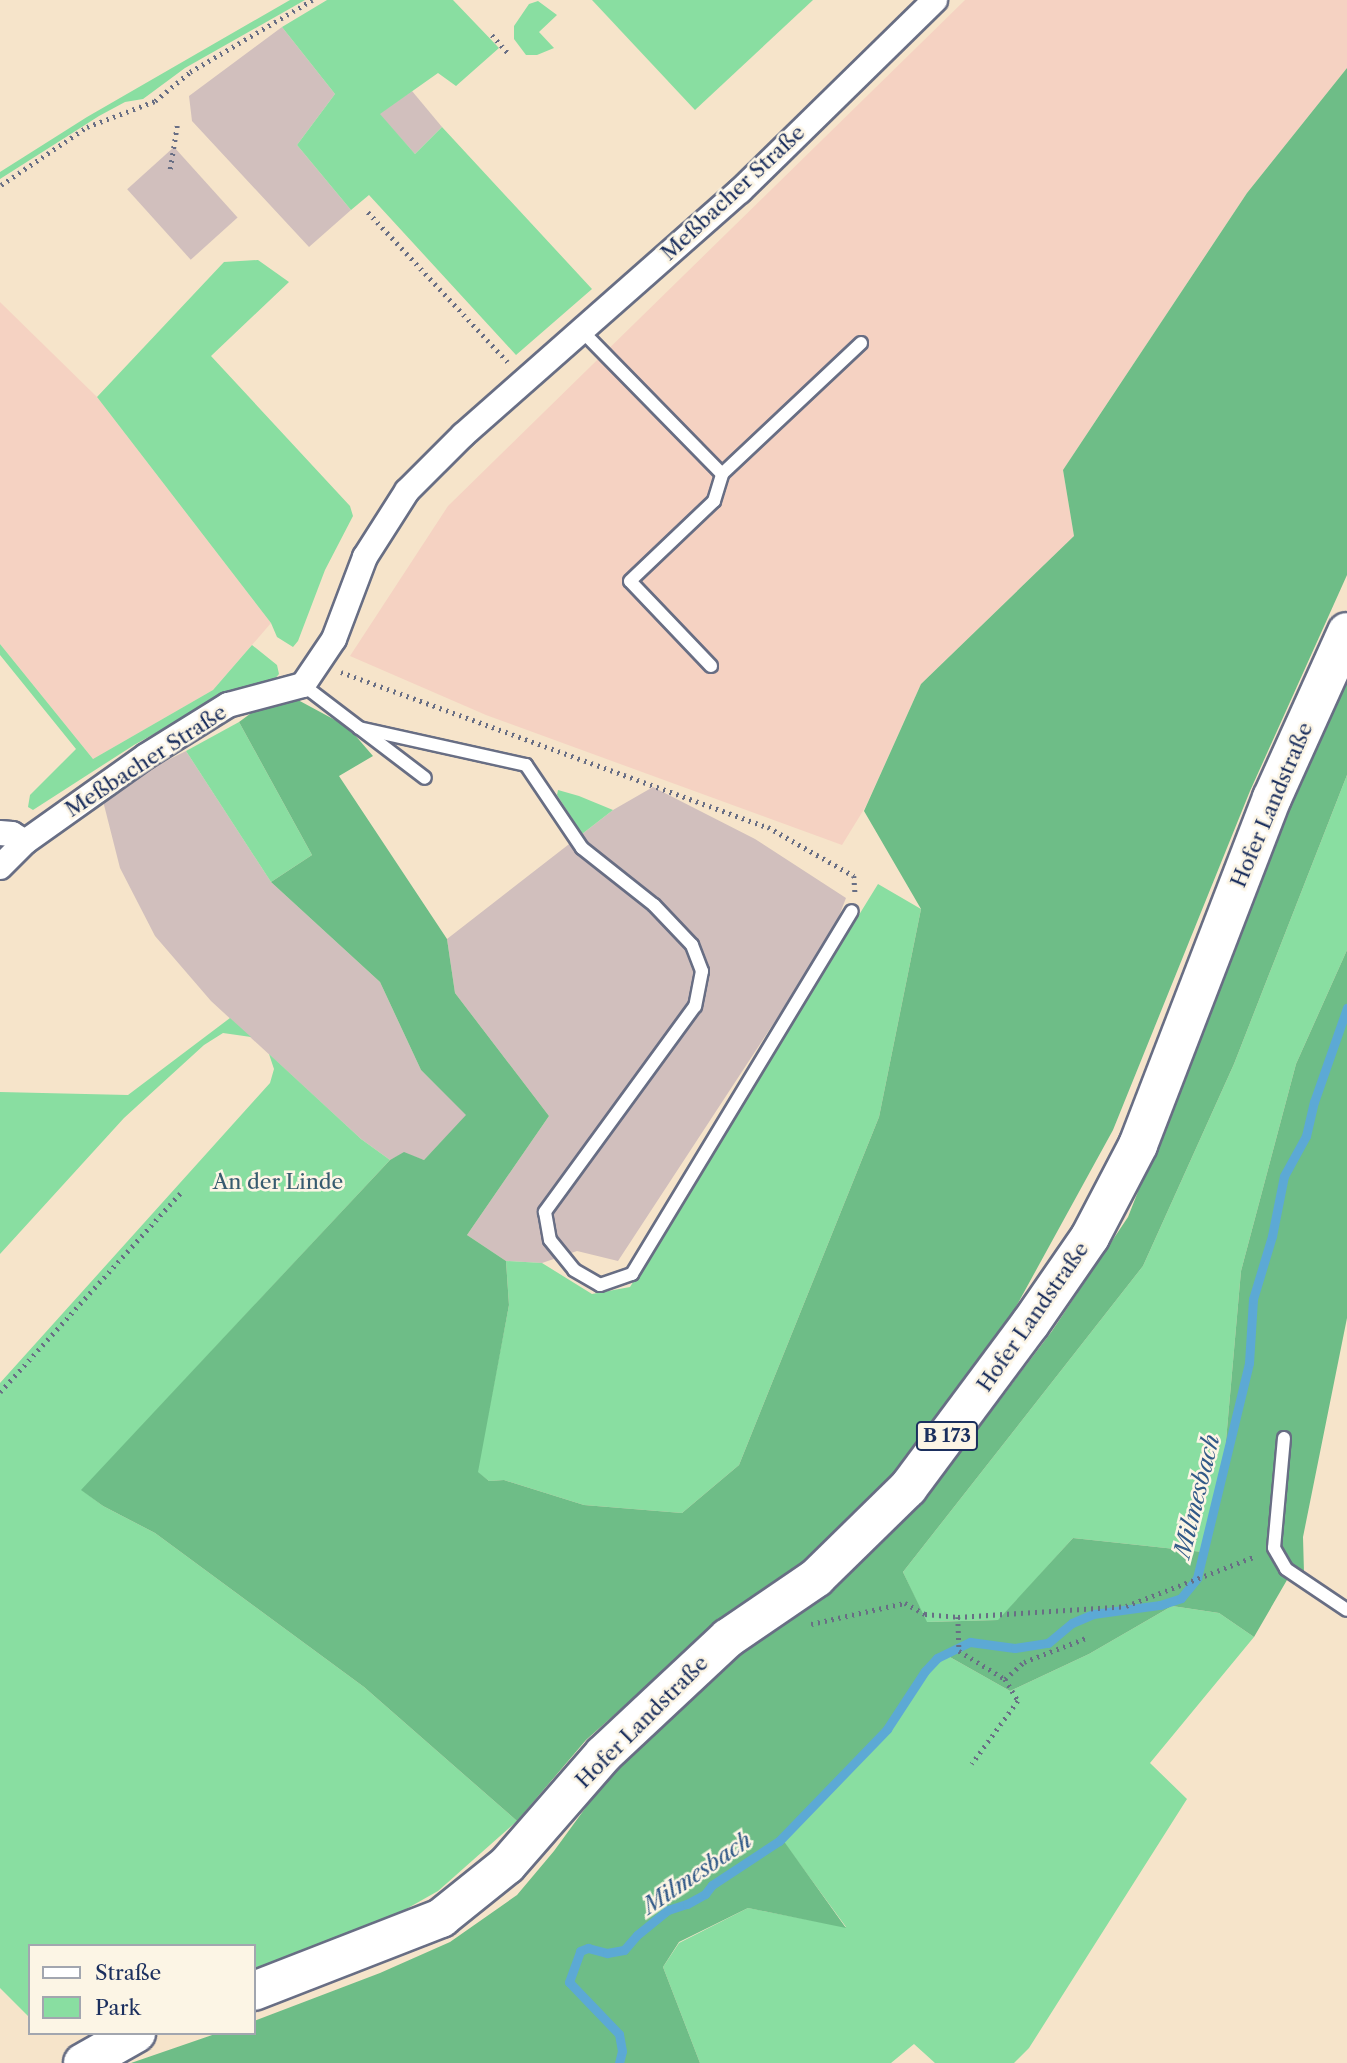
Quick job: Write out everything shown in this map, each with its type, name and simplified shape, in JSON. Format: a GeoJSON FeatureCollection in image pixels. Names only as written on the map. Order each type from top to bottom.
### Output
{"type":"FeatureCollection","features":[{"type":"Feature","properties":{"kind":"main road","name":"Hofer Landstraße"},"geometry":{"type":"LineString","coordinates":[[256,1990],[441,1918],[507,1865],[604,1754],[728,1638],[816,1578],[908,1489],[1030,1324],[1090,1237],[1138,1145],[1272,798],[1347,632]]}},
{"type":"Feature","properties":{"kind":"main road"},"geometry":{"type":"LineString","coordinates":[[83,2063],[132,2035]]}},
{"type":"Feature","properties":{"kind":"street","name":"Meßbacher Straße"},"geometry":{"type":"LineString","coordinates":[[0,867],[25,842],[146,756],[228,705],[303,685],[334,639],[365,556],[407,491],[463,435],[740,191],[935,0]]}},
{"type":"Feature","properties":{"kind":"street"},"geometry":{"type":"LineString","coordinates":[[0,833],[12,834],[25,842]]}},
{"type":"Feature","properties":{"kind":"lane"},"geometry":{"type":"LineString","coordinates":[[582,331],[722,474]]}},
{"type":"Feature","properties":{"kind":"lane"},"geometry":{"type":"LineString","coordinates":[[711,666],[629,581],[714,501],[722,474],[861,343]]}},
{"type":"Feature","properties":{"kind":"lane"},"geometry":{"type":"LineString","coordinates":[[303,685],[425,778]]}},
{"type":"Feature","properties":{"kind":"lane"},"geometry":{"type":"LineString","coordinates":[[359,728],[526,765],[582,848],[653,905],[692,945],[702,971],[695,1006],[545,1212],[550,1240],[575,1270],[600,1285],[632,1274],[852,911]]}},
{"type":"Feature","properties":{"kind":"lane"},"geometry":{"type":"LineString","coordinates":[[1284,1438],[1274,1548],[1286,1569],[1347,1610]]}},
{"type":"Feature","properties":{"kind":"path"},"geometry":{"type":"LineString","coordinates":[[1,185],[88,127],[155,101],[190,72],[312,0]]}},
{"type":"Feature","properties":{"kind":"path"},"geometry":{"type":"LineString","coordinates":[[492,35],[510,55]]}},
{"type":"Feature","properties":{"kind":"path"},"geometry":{"type":"LineString","coordinates":[[170,169],[177,126]]}},
{"type":"Feature","properties":{"kind":"path"},"geometry":{"type":"LineString","coordinates":[[368,212],[526,381]]}},
{"type":"Feature","properties":{"kind":"path"},"geometry":{"type":"LineString","coordinates":[[317,663],[768,827],[854,876],[856,898],[852,911]]}},
{"type":"Feature","properties":{"kind":"path"},"geometry":{"type":"LineString","coordinates":[[0,1392],[182,1191]]}},
{"type":"Feature","properties":{"kind":"path"},"geometry":{"type":"LineString","coordinates":[[810,1625],[905,1603],[925,1614],[958,1617],[1126,1605],[1274,1548]]}},
{"type":"Feature","properties":{"kind":"path"},"geometry":{"type":"LineString","coordinates":[[958,1617],[959,1651],[1005,1679],[1018,1701],[972,1764]]}},
{"type":"Feature","properties":{"kind":"path"},"geometry":{"type":"LineString","coordinates":[[1005,1679],[1024,1662],[1086,1638]]}},
{"type":"Feature","properties":{"kind":"shaded area"},"geometry":{"type":"Polygon","coordinates":[[[965,0],[1347,0],[1347,68],[1247,193],[1063,470],[1074,536],[921,684],[866,806],[842,845],[486,715],[350,656],[448,506],[965,0]]]}},
{"type":"Feature","properties":{"kind":"shaded area"},"geometry":{"type":"Polygon","coordinates":[[[282,27],[335,94],[297,145],[351,210],[309,247],[192,121],[189,96],[282,27]]]}},
{"type":"Feature","properties":{"kind":"shaded area"},"geometry":{"type":"Polygon","coordinates":[[[412,91],[442,127],[415,154],[379,114],[412,91]]]}},
{"type":"Feature","properties":{"kind":"shaded area"},"geometry":{"type":"Polygon","coordinates":[[[174,147],[238,218],[191,260],[127,189],[174,147]]]}},
{"type":"Feature","properties":{"kind":"shaded area"},"geometry":{"type":"Polygon","coordinates":[[[0,302],[97,397],[271,623],[213,690],[93,759],[0,644],[0,302]]]}},
{"type":"Feature","properties":{"kind":"shaded area"},"geometry":{"type":"Polygon","coordinates":[[[186,751],[271,882],[380,982],[421,1070],[467,1115],[424,1160],[404,1153],[390,1160],[361,1139],[211,1001],[155,936],[120,868],[101,793],[186,751]]]}},
{"type":"Feature","properties":{"kind":"shaded area"},"geometry":{"type":"Polygon","coordinates":[[[653,787],[755,839],[846,898],[832,934],[618,1261],[577,1251],[542,1263],[506,1261],[467,1235],[549,1116],[455,993],[447,939],[613,810],[653,787]]]}},
{"type":"Feature","properties":{"kind":"green space"},"geometry":{"type":"Polygon","coordinates":[[[290,0],[305,0],[185,68],[143,99],[125,102],[99,116],[0,179],[0,172],[87,117],[290,0]]]}},
{"type":"Feature","properties":{"kind":"green space"},"geometry":{"type":"Polygon","coordinates":[[[327,0],[453,0],[499,48],[456,86],[438,73],[380,114],[415,154],[442,127],[592,289],[516,355],[369,195],[351,210],[297,145],[335,94],[282,27],[327,0]]]}},
{"type":"Feature","properties":{"kind":"green space"},"geometry":{"type":"Polygon","coordinates":[[[592,0],[813,0],[695,110],[592,0]]]}},
{"type":"Feature","properties":{"kind":"green space"},"geometry":{"type":"Polygon","coordinates":[[[538,1],[557,15],[539,32],[554,48],[537,55],[526,55],[514,39],[514,26],[529,4],[538,1]]]}},
{"type":"Feature","properties":{"kind":"green space"},"geometry":{"type":"Polygon","coordinates":[[[1347,68],[1347,575],[1250,791],[1113,1130],[1012,1314],[899,1474],[805,1564],[714,1626],[586,1740],[517,1821],[364,1687],[155,1533],[103,1506],[81,1490],[390,1160],[404,1152],[424,1160],[466,1115],[421,1070],[380,982],[271,882],[312,855],[239,722],[269,700],[298,700],[348,727],[373,756],[339,776],[447,939],[455,993],[549,1116],[467,1235],[506,1261],[509,1305],[478,1472],[489,1481],[504,1480],[584,1505],[682,1513],[739,1465],[879,1117],[921,909],[864,811],[921,684],[1074,536],[1063,470],[1247,193],[1347,68]]]}},
{"type":"Feature","properties":{"kind":"green space"},"geometry":{"type":"Polygon","coordinates":[[[258,260],[289,282],[211,356],[350,506],[353,516],[325,570],[298,641],[293,647],[277,637],[271,623],[97,397],[224,262],[258,260]]]}},
{"type":"Feature","properties":{"kind":"green space"},"geometry":{"type":"Polygon","coordinates":[[[0,644],[93,759],[213,690],[252,645],[277,665],[279,674],[273,681],[212,702],[134,745],[33,810],[28,807],[30,795],[76,749],[0,655],[0,644]]]}},
{"type":"Feature","properties":{"kind":"green space"},"geometry":{"type":"Polygon","coordinates":[[[1347,678],[1347,775],[1234,1064],[1143,1266],[903,1572],[927,1622],[998,1620],[1073,1538],[1203,1552],[1222,1486],[1241,1271],[1296,1064],[1347,950],[1347,1318],[1303,1537],[1304,1573],[1287,1580],[1254,1637],[1219,1613],[1172,1606],[1089,1654],[1010,1691],[948,1656],[927,1672],[889,1729],[783,1840],[846,1928],[748,1908],[679,1942],[663,1967],[700,2063],[131,2063],[212,2035],[256,2035],[256,2020],[380,1973],[450,1942],[517,1895],[554,1851],[616,1766],[735,1656],[829,1588],[921,1504],[1052,1331],[1128,1217],[1289,808],[1347,678]]]}},
{"type":"Feature","properties":{"kind":"green space"},"geometry":{"type":"Polygon","coordinates":[[[239,722],[312,855],[271,882],[186,751],[239,722]]]}},
{"type":"Feature","properties":{"kind":"green space"},"geometry":{"type":"Polygon","coordinates":[[[1347,775],[1347,950],[1296,1064],[1241,1271],[1222,1486],[1203,1552],[1073,1538],[999,1620],[926,1622],[903,1572],[1143,1266],[1234,1064],[1347,775]]]}},
{"type":"Feature","properties":{"kind":"green space"},"geometry":{"type":"Polygon","coordinates":[[[558,790],[613,810],[582,834],[557,795],[558,790]]]}},
{"type":"Feature","properties":{"kind":"green space"},"geometry":{"type":"Polygon","coordinates":[[[878,884],[921,909],[879,1117],[739,1465],[682,1513],[584,1505],[504,1480],[489,1481],[477,1472],[509,1305],[506,1261],[542,1263],[592,1294],[630,1287],[878,884]]]}},
{"type":"Feature","properties":{"kind":"green space"},"geometry":{"type":"Polygon","coordinates":[[[230,1018],[251,1037],[223,1033],[204,1045],[124,1118],[0,1254],[0,1092],[128,1095],[230,1018]]]}},
{"type":"Feature","properties":{"kind":"green space","name":"An der Linde"},"geometry":{"type":"Polygon","coordinates":[[[269,1054],[361,1139],[390,1160],[82,1490],[103,1506],[155,1533],[364,1687],[517,1821],[438,1891],[346,1943],[256,1973],[256,1944],[28,1944],[28,2016],[0,1988],[0,1383],[270,1083],[274,1069],[269,1054]]]}},
{"type":"Feature","properties":{"kind":"green space"},"geometry":{"type":"Polygon","coordinates":[[[1172,1606],[1219,1613],[1254,1637],[1150,1763],[1187,1799],[1029,2048],[1014,2063],[935,2063],[914,2044],[891,2063],[700,2063],[663,1967],[679,1943],[748,1908],[846,1927],[783,1841],[889,1729],[927,1672],[948,1656],[1010,1691],[1089,1654],[1172,1606]]]}},
{"type":"Feature","properties":{"kind":"waterway","name":"Milmesbach"},"geometry":{"type":"LineString","coordinates":[[619,2063],[622,2051],[619,2034],[569,1982],[580,1951],[588,1948],[607,1953],[624,1950],[637,1935],[668,1910],[705,1894],[712,1885],[779,1841],[887,1729],[925,1671],[937,1658],[970,1642],[1015,1648],[1048,1643],[1072,1623],[1093,1614],[1160,1605],[1181,1598],[1197,1578],[1249,1363],[1253,1299],[1272,1236],[1284,1176],[1306,1136],[1314,1102],[1347,1008]]}}]}
